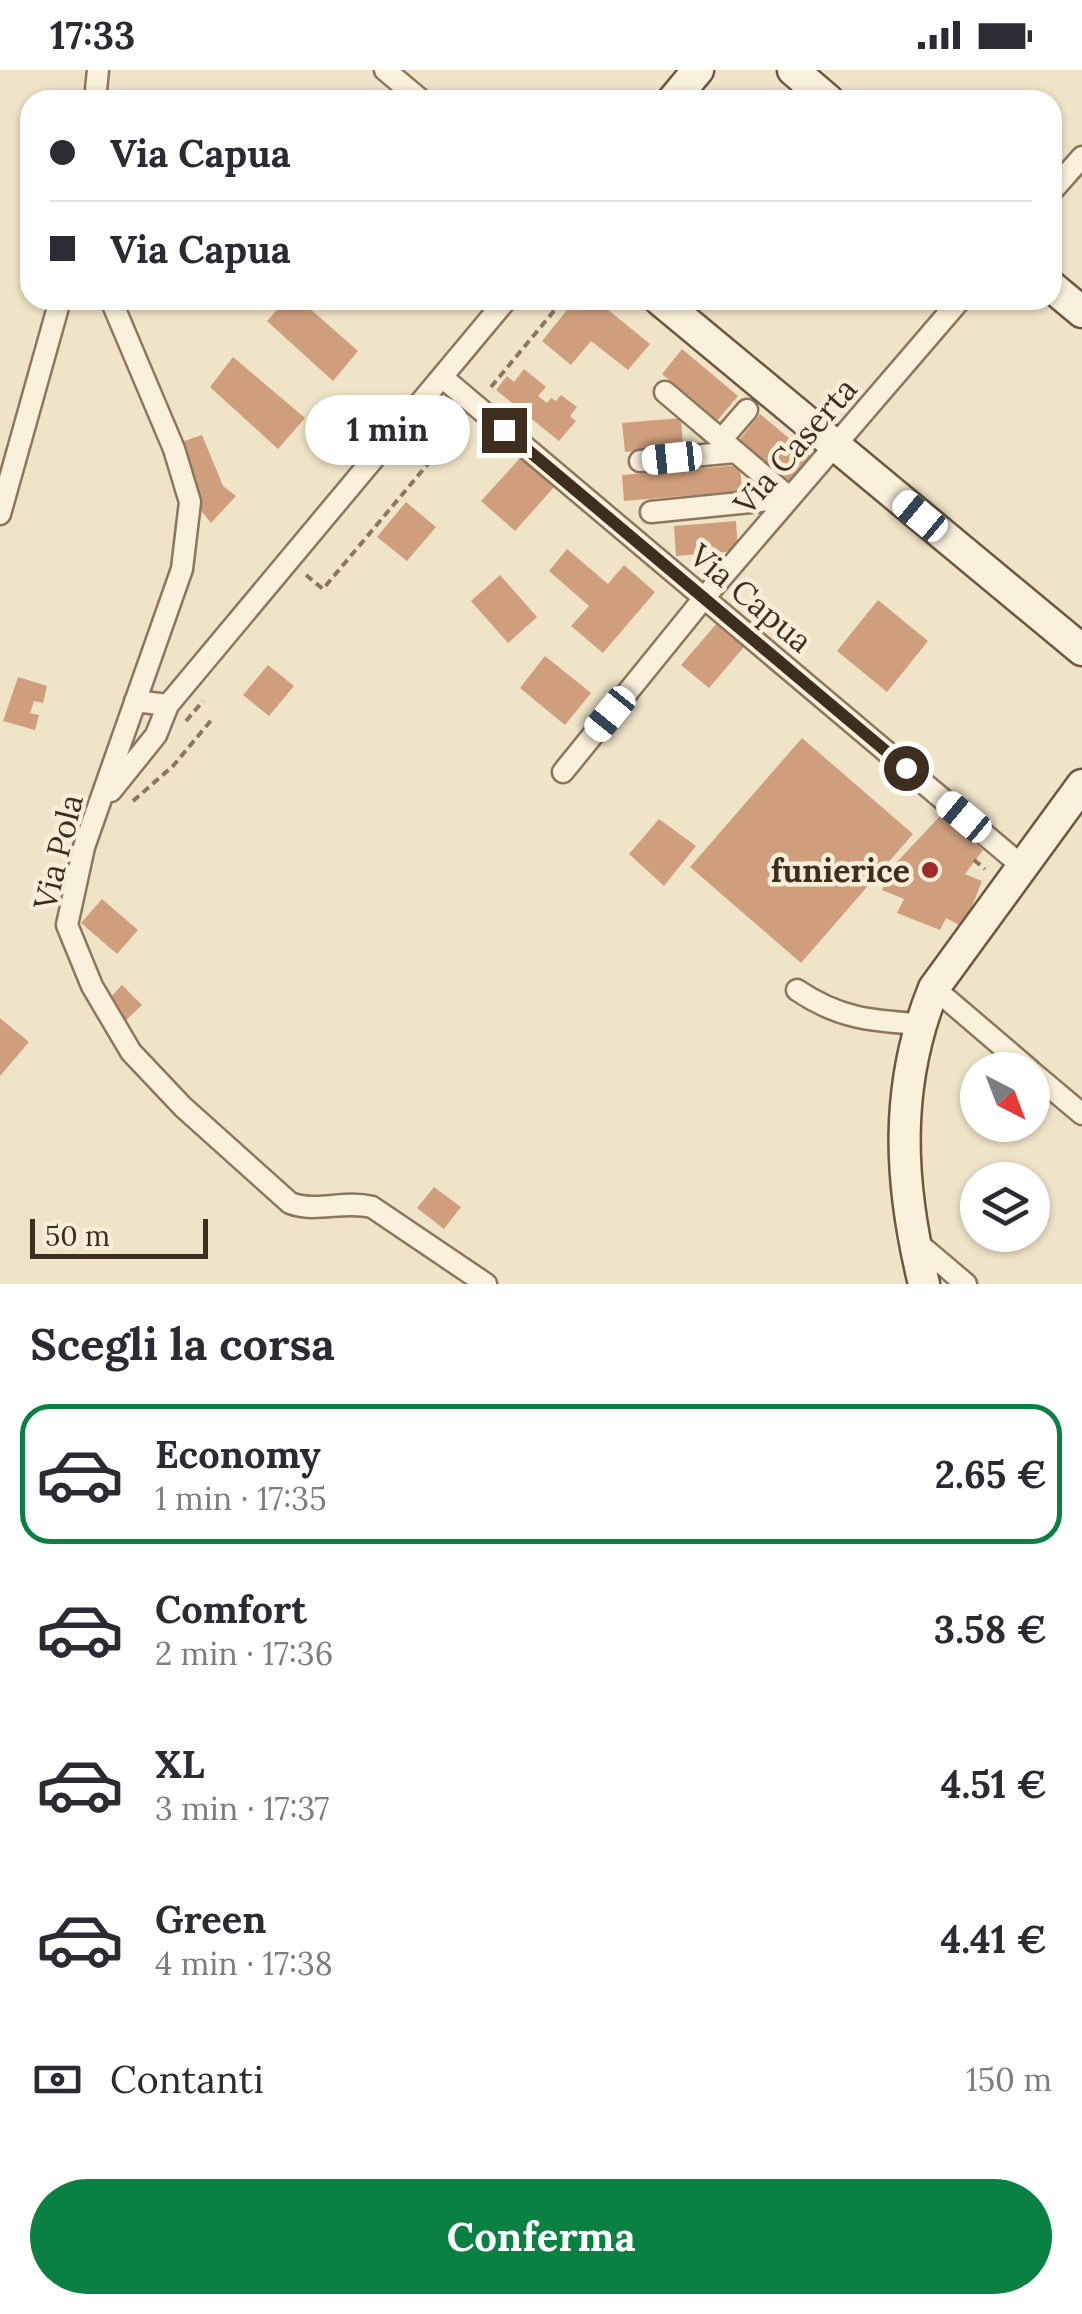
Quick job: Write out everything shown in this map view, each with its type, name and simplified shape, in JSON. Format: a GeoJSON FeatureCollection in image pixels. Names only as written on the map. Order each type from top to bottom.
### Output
{"type":"FeatureCollection","features":[{"type":"Feature","properties":{"kind":"main road"},"geometry":{"type":"LineString","coordinates":[[681,90],[698,70]]}},
{"type":"Feature","properties":{"kind":"main road"},"geometry":{"type":"LineString","coordinates":[[792,70],[816,90]]}},
{"type":"Feature","properties":{"kind":"main road"},"geometry":{"type":"LineString","coordinates":[[1062,295],[1082,312]]}},
{"type":"Feature","properties":{"kind":"main road"},"geometry":{"type":"LineString","coordinates":[[672,310],[1077,644]]}},
{"type":"Feature","properties":{"kind":"main road"},"geometry":{"type":"LineString","coordinates":[[924,1284],[906,1202],[903,1151],[906,1098],[919,1024],[934,988],[1082,785]]}},
{"type":"Feature","properties":{"kind":"street"},"geometry":{"type":"LineString","coordinates":[[385,70],[408,90]]}},
{"type":"Feature","properties":{"kind":"street"},"geometry":{"type":"LineString","coordinates":[[1062,180],[1082,157]]}},
{"type":"Feature","properties":{"kind":"street"},"geometry":{"type":"LineString","coordinates":[[0,514],[57,310]]}},
{"type":"Feature","properties":{"kind":"street","name":"Via Pola"},"geometry":{"type":"LineString","coordinates":[[115,310],[174,449],[190,502],[182,568],[84,847],[67,926],[92,986],[131,1052],[183,1107],[290,1202],[303,1208],[372,1206],[486,1284]]}},
{"type":"Feature","properties":{"kind":"street"},"geometry":{"type":"LineString","coordinates":[[100,804],[156,734],[168,705],[498,310]]}},
{"type":"Feature","properties":{"kind":"street","name":"Via Caserta"},"geometry":{"type":"LineString","coordinates":[[564,772],[704,598],[952,310]]}},
{"type":"Feature","properties":{"kind":"street","name":"Via Capua"},"geometry":{"type":"LineString","coordinates":[[442,376],[1022,866]]}},
{"type":"Feature","properties":{"kind":"street"},"geometry":{"type":"LineString","coordinates":[[665,392],[790,498]]}},
{"type":"Feature","properties":{"kind":"street"},"geometry":{"type":"LineString","coordinates":[[728,446],[747,410]]}},
{"type":"Feature","properties":{"kind":"street"},"geometry":{"type":"LineString","coordinates":[[640,461],[728,446]]}},
{"type":"Feature","properties":{"kind":"street"},"geometry":{"type":"LineString","coordinates":[[651,512],[790,498]]}},
{"type":"Feature","properties":{"kind":"street"},"geometry":{"type":"LineString","coordinates":[[135,701],[168,705]]}},
{"type":"Feature","properties":{"kind":"street"},"geometry":{"type":"LineString","coordinates":[[934,988],[1009,1052]]}},
{"type":"Feature","properties":{"kind":"street"},"geometry":{"type":"LineString","coordinates":[[797,990],[865,1021],[919,1024]]}},
{"type":"Feature","properties":{"kind":"street"},"geometry":{"type":"LineString","coordinates":[[1050,1087],[1082,1114]]}},
{"type":"Feature","properties":{"kind":"street"},"geometry":{"type":"LineString","coordinates":[[913,1238],[966,1284]]}},
{"type":"Feature","properties":{"kind":"path"},"geometry":{"type":"LineString","coordinates":[[306,575],[323,589],[556,310]]}},
{"type":"Feature","properties":{"kind":"path"},"geometry":{"type":"LineString","coordinates":[[130,804],[173,766],[213,718]]}},
{"type":"Feature","properties":{"kind":"path"},"geometry":{"type":"LineString","coordinates":[[974,860],[986,870],[989,883]]}},
{"type":"Feature","properties":{"kind":"building"},"geometry":{"type":"Polygon","coordinates":[[[277,310],[311,310],[358,351],[333,381],[267,321],[277,310]]]}},
{"type":"Feature","properties":{"kind":"building"},"geometry":{"type":"Polygon","coordinates":[[[567,310],[608,310],[650,344],[628,370],[591,341],[571,365],[542,341],[567,310]]]}},
{"type":"Feature","properties":{"kind":"building"},"geometry":{"type":"Polygon","coordinates":[[[682,349],[738,396],[717,421],[662,374],[682,349]]]}},
{"type":"Feature","properties":{"kind":"building"},"geometry":{"type":"Polygon","coordinates":[[[233,357],[305,418],[278,449],[210,387],[233,357]]]}},
{"type":"Feature","properties":{"kind":"building"},"geometry":{"type":"Polygon","coordinates":[[[524,369],[546,387],[538,396],[547,403],[561,395],[577,407],[570,416],[576,421],[559,441],[496,390],[507,376],[514,382],[524,369]]]}},
{"type":"Feature","properties":{"kind":"building"},"geometry":{"type":"Polygon","coordinates":[[[760,414],[813,458],[792,483],[739,440],[760,414]]]}},
{"type":"Feature","properties":{"kind":"building"},"geometry":{"type":"Polygon","coordinates":[[[681,418],[683,447],[625,452],[622,423],[681,418]]]}},
{"type":"Feature","properties":{"kind":"building"},"geometry":{"type":"Polygon","coordinates":[[[202,435],[223,486],[236,496],[211,523],[199,508],[202,500],[181,442],[202,435]]]}},
{"type":"Feature","properties":{"kind":"building"},"geometry":{"type":"Polygon","coordinates":[[[522,456],[555,486],[515,531],[481,501],[522,456]]]}},
{"type":"Feature","properties":{"kind":"building"},"geometry":{"type":"Polygon","coordinates":[[[740,465],[742,491],[624,501],[622,475],[740,465]]]}},
{"type":"Feature","properties":{"kind":"building"},"geometry":{"type":"Polygon","coordinates":[[[406,502],[436,527],[407,561],[377,537],[406,502]]]}},
{"type":"Feature","properties":{"kind":"building"},"geometry":{"type":"Polygon","coordinates":[[[736,521],[738,551],[676,556],[674,526],[736,521]]]}},
{"type":"Feature","properties":{"kind":"building"},"geometry":{"type":"Polygon","coordinates":[[[567,549],[608,584],[624,565],[655,592],[603,653],[571,626],[589,606],[549,571],[567,549]]]}},
{"type":"Feature","properties":{"kind":"building"},"geometry":{"type":"Polygon","coordinates":[[[500,575],[537,617],[508,643],[471,601],[500,575]]]}},
{"type":"Feature","properties":{"kind":"building"},"geometry":{"type":"Polygon","coordinates":[[[878,600],[928,641],[887,692],[837,651],[878,600]]]}},
{"type":"Feature","properties":{"kind":"building"},"geometry":{"type":"Polygon","coordinates":[[[717,623],[744,647],[709,688],[681,665],[717,623]]]}},
{"type":"Feature","properties":{"kind":"building"},"geometry":{"type":"Polygon","coordinates":[[[545,656],[591,693],[565,725],[520,688],[545,656]]]}},
{"type":"Feature","properties":{"kind":"building"},"geometry":{"type":"Polygon","coordinates":[[[268,665],[294,686],[269,716],[243,695],[268,665]]]}},
{"type":"Feature","properties":{"kind":"building"},"geometry":{"type":"Polygon","coordinates":[[[18,677],[47,686],[43,703],[34,701],[30,713],[39,715],[35,730],[3,721],[18,677]]]}},
{"type":"Feature","properties":{"kind":"building"},"geometry":{"type":"Polygon","coordinates":[[[802,738],[913,834],[801,963],[690,867],[802,738]]]}},
{"type":"Feature","properties":{"kind":"building","name":"funierice"},"geometry":{"type":"Polygon","coordinates":[[[941,815],[983,850],[965,874],[982,881],[969,914],[959,925],[946,918],[940,930],[897,913],[904,899],[882,890],[895,864],[941,815]]]}},
{"type":"Feature","properties":{"kind":"building"},"geometry":{"type":"Polygon","coordinates":[[[659,819],[696,846],[664,886],[629,854],[659,819]]]}},
{"type":"Feature","properties":{"kind":"building"},"geometry":{"type":"Polygon","coordinates":[[[102,899],[138,930],[117,954],[81,923],[102,899]]]}},
{"type":"Feature","properties":{"kind":"building"},"geometry":{"type":"Polygon","coordinates":[[[122,985],[142,1005],[122,1024],[109,999],[122,985]]]}},
{"type":"Feature","properties":{"kind":"building"},"geometry":{"type":"Polygon","coordinates":[[[0,1018],[29,1042],[0,1076],[0,1018]]]}},
{"type":"Feature","properties":{"kind":"building"},"geometry":{"type":"Polygon","coordinates":[[[434,1187],[461,1207],[444,1229],[417,1208],[434,1187]]]}},
{"type":"Feature","properties":{"kind":"place","name":"funierice"},"geometry":{"type":"Point","coordinates":[930,870]}},
{"type":"Feature","properties":{"kind":"route"},"geometry":{"type":"LineString","coordinates":[[504,430],[906,768]]}}]}
